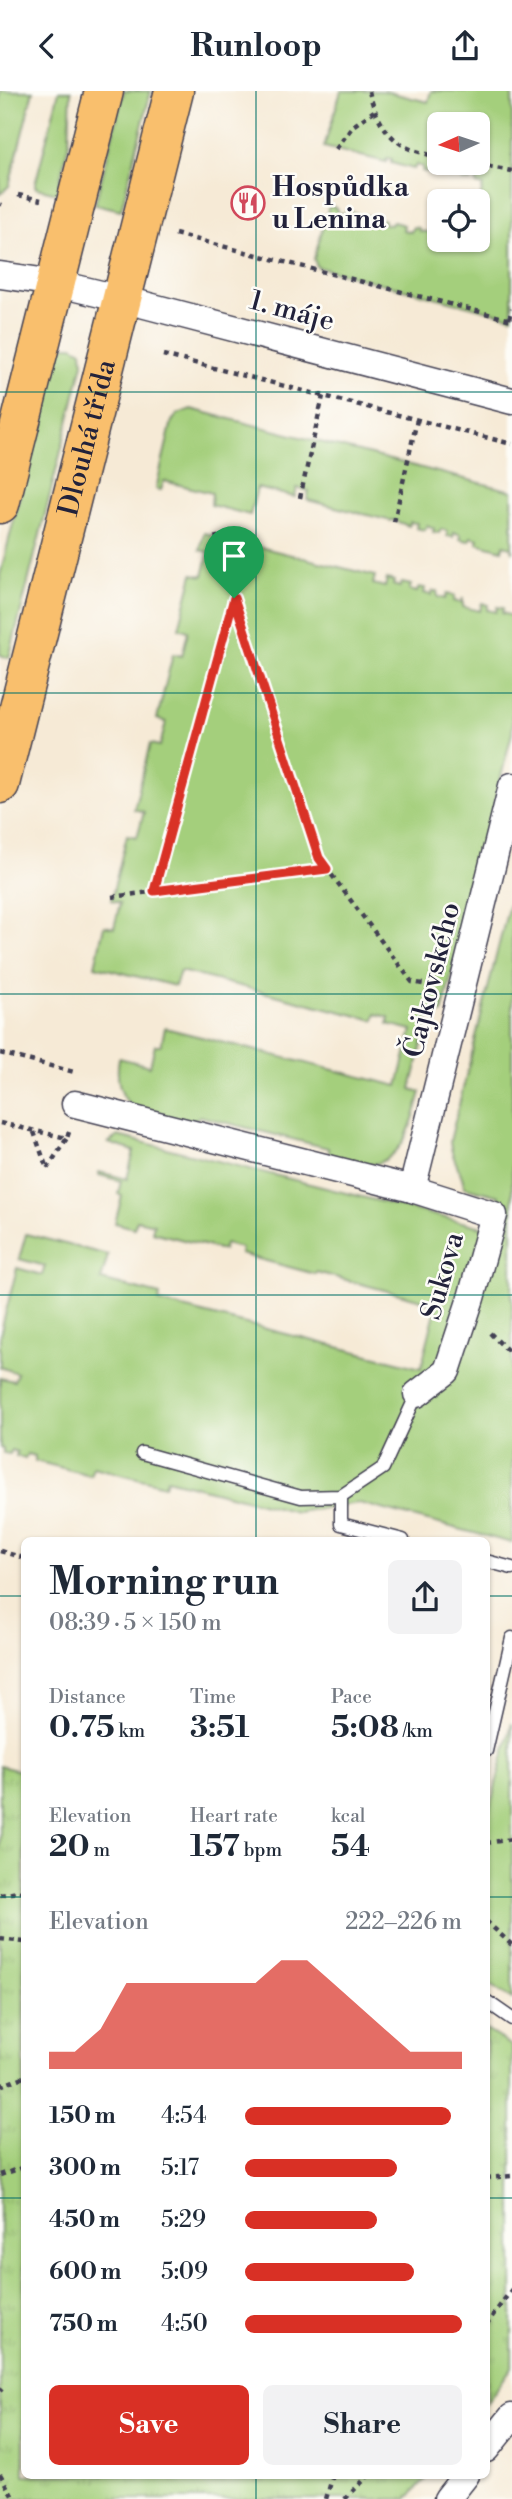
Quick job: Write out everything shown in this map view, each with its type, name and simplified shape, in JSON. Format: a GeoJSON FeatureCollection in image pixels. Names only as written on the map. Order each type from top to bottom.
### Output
{"type":"FeatureCollection","features":[{"type":"Feature","properties":{"kind":"main road"},"geometry":{"type":"LineString","coordinates":[[0,503],[104,91]]}},
{"type":"Feature","properties":{"kind":"main road","name":"Dlouhá třída"},"geometry":{"type":"LineString","coordinates":[[0,783],[174,91]]}},
{"type":"Feature","properties":{"kind":"street","name":"1. máje"},"geometry":{"type":"LineString","coordinates":[[0,275],[55,283],[122,299],[512,401]]}},
{"type":"Feature","properties":{"kind":"street","name":"Čajkovského"},"geometry":{"type":"LineString","coordinates":[[412,1189],[512,786]]}},
{"type":"Feature","properties":{"kind":"street","name":"Sukova"},"geometry":{"type":"LineString","coordinates":[[75,1104],[412,1189],[494,1215],[447,1371],[417,1394]]}},
{"type":"Feature","properties":{"kind":"street"},"geometry":{"type":"LineString","coordinates":[[490,2444],[512,2417]]}},
{"type":"Feature","properties":{"kind":"street"},"geometry":{"type":"LineString","coordinates":[[447,2499],[463,2479]]}},
{"type":"Feature","properties":{"kind":"lane","name":"Sukova"},"geometry":{"type":"LineString","coordinates":[[341,1496],[383,1468],[417,1394]]}},
{"type":"Feature","properties":{"kind":"lane"},"geometry":{"type":"LineString","coordinates":[[142,1453],[301,1497],[341,1496],[341,1524],[391,1537]]}},
{"type":"Feature","properties":{"kind":"lane"},"geometry":{"type":"LineString","coordinates":[[490,1562],[512,1567]]}},
{"type":"Feature","properties":{"kind":"lane"},"geometry":{"type":"LineString","coordinates":[[490,1734],[512,1638]]}},
{"type":"Feature","properties":{"kind":"lane"},"geometry":{"type":"LineString","coordinates":[[490,2004],[512,2019]]}},
{"type":"Feature","properties":{"kind":"path"},"geometry":{"type":"LineString","coordinates":[[369,91],[374,111],[381,124],[405,147],[427,154]]}},
{"type":"Feature","properties":{"kind":"path"},"geometry":{"type":"LineString","coordinates":[[336,149],[353,125],[374,111]]}},
{"type":"Feature","properties":{"kind":"path"},"geometry":{"type":"LineString","coordinates":[[490,167],[512,171]]}},
{"type":"Feature","properties":{"kind":"path"},"geometry":{"type":"LineString","coordinates":[[193,238],[510,320],[512,309]]}},
{"type":"Feature","properties":{"kind":"path"},"geometry":{"type":"LineString","coordinates":[[163,355],[512,444]]}},
{"type":"Feature","properties":{"kind":"path"},"geometry":{"type":"LineString","coordinates":[[300,498],[323,396]]}},
{"type":"Feature","properties":{"kind":"path"},"geometry":{"type":"LineString","coordinates":[[394,521],[417,420]]}},
{"type":"Feature","properties":{"kind":"path"},"geometry":{"type":"LineString","coordinates":[[216,535],[319,858],[412,982],[461,991]]}},
{"type":"Feature","properties":{"kind":"path"},"geometry":{"type":"LineString","coordinates":[[154,891],[234,598]]}},
{"type":"Feature","properties":{"kind":"path"},"geometry":{"type":"LineString","coordinates":[[112,897],[327,869]]}},
{"type":"Feature","properties":{"kind":"path"},"geometry":{"type":"LineString","coordinates":[[0,1053],[70,1071]]}},
{"type":"Feature","properties":{"kind":"path"},"geometry":{"type":"LineString","coordinates":[[0,1123],[53,1135]]}},
{"type":"Feature","properties":{"kind":"path"},"geometry":{"type":"LineString","coordinates":[[34,1131],[47,1169],[67,1138]]}},
{"type":"Feature","properties":{"kind":"path"},"geometry":{"type":"LineString","coordinates":[[0,1552],[21,1557]]}},
{"type":"Feature","properties":{"kind":"path"},"geometry":{"type":"LineString","coordinates":[[490,1842],[512,1839]]}},
{"type":"Feature","properties":{"kind":"path"},"geometry":{"type":"LineString","coordinates":[[0,1895],[21,1892]]}},
{"type":"Feature","properties":{"kind":"path"},"geometry":{"type":"LineString","coordinates":[[490,1925],[512,1945]]}},
{"type":"Feature","properties":{"kind":"path"},"geometry":{"type":"LineString","coordinates":[[0,1939],[21,1942]]}},
{"type":"Feature","properties":{"kind":"path"},"geometry":{"type":"LineString","coordinates":[[0,2085],[21,2078]]}},
{"type":"Feature","properties":{"kind":"path"},"geometry":{"type":"LineString","coordinates":[[0,2175],[21,2168]]}},
{"type":"Feature","properties":{"kind":"path"},"geometry":{"type":"LineString","coordinates":[[490,2178],[512,2176]]}},
{"type":"Feature","properties":{"kind":"path"},"geometry":{"type":"LineString","coordinates":[[490,2320],[512,2290]]}},
{"type":"Feature","properties":{"kind":"path"},"geometry":{"type":"LineString","coordinates":[[0,2474],[15,2499]]}},
{"type":"Feature","properties":{"kind":"path"},"geometry":{"type":"LineString","coordinates":[[326,2499],[332,2479]]}},
{"type":"Feature","properties":{"kind":"path"},"geometry":{"type":"LineString","coordinates":[[345,2499],[365,2479]]}},
{"type":"Feature","properties":{"kind":"green space"},"geometry":{"type":"Polygon","coordinates":[[[0,91],[33,91],[9,186],[0,194],[0,91]]]}},
{"type":"Feature","properties":{"kind":"green space"},"geometry":{"type":"Polygon","coordinates":[[[59,91],[71,91],[69,142],[57,193],[36,188],[35,185],[59,91]]]}},
{"type":"Feature","properties":{"kind":"green space"},"geometry":{"type":"Polygon","coordinates":[[[124,91],[151,91],[121,210],[95,204],[124,91]]]}},
{"type":"Feature","properties":{"kind":"green space"},"geometry":{"type":"Polygon","coordinates":[[[341,91],[384,91],[428,102],[431,91],[512,91],[512,317],[317,267],[314,259],[329,206],[345,214],[346,211],[357,213],[356,217],[363,219],[364,215],[384,220],[384,224],[391,225],[393,222],[404,225],[403,230],[411,232],[413,227],[419,228],[419,231],[427,232],[427,252],[490,252],[490,189],[482,189],[483,186],[476,184],[477,179],[471,178],[470,182],[461,180],[462,176],[454,175],[490,175],[490,112],[427,112],[427,172],[422,171],[423,167],[416,165],[414,169],[391,163],[392,159],[387,158],[386,162],[324,147],[341,91]]]}},
{"type":"Feature","properties":{"kind":"green space"},"geometry":{"type":"Polygon","coordinates":[[[63,346],[73,346],[82,351],[83,363],[9,658],[0,655],[0,575],[55,356],[63,346]]]}},
{"type":"Feature","properties":{"kind":"green space"},"geometry":{"type":"Polygon","coordinates":[[[191,409],[512,491],[512,552],[511,547],[504,545],[502,550],[477,543],[478,539],[471,537],[469,541],[460,539],[461,535],[454,532],[453,537],[447,536],[447,531],[441,529],[439,533],[433,532],[434,528],[427,525],[425,530],[416,528],[417,523],[410,522],[409,526],[307,500],[309,491],[297,488],[295,497],[257,488],[250,515],[211,505],[212,493],[164,481],[161,490],[156,489],[172,421],[178,414],[191,409]]]}},
{"type":"Feature","properties":{"kind":"green space"},"geometry":{"type":"Polygon","coordinates":[[[204,533],[375,576],[373,584],[385,587],[387,579],[400,587],[402,583],[411,585],[409,590],[417,592],[419,587],[425,588],[424,593],[431,595],[433,591],[437,591],[438,597],[445,599],[447,594],[455,596],[454,601],[461,603],[463,598],[463,607],[480,611],[482,603],[488,605],[487,610],[496,612],[497,607],[503,608],[502,613],[512,616],[512,733],[442,1013],[430,1011],[411,1089],[421,1092],[415,1115],[399,1148],[381,1162],[369,1165],[354,1163],[330,1156],[328,1148],[200,1116],[192,1121],[147,1113],[130,1105],[120,1086],[119,1058],[150,1066],[155,1045],[161,1045],[165,1028],[398,1086],[412,1030],[388,1024],[389,1017],[376,1014],[374,1020],[180,971],[175,986],[95,966],[104,926],[114,928],[120,903],[111,900],[127,835],[137,837],[144,812],[134,809],[150,744],[160,746],[166,722],[157,719],[173,654],[182,656],[188,631],[179,628],[193,574],[203,576],[209,552],[200,550],[204,533]]]}},
{"type":"Feature","properties":{"kind":"green space"},"geometry":{"type":"Polygon","coordinates":[[[512,892],[512,1543],[359,1503],[296,1512],[167,1479],[165,1485],[93,1467],[90,1475],[35,1461],[35,1456],[16,1456],[17,1452],[11,1450],[9,1454],[3,1453],[0,1448],[0,1378],[14,1381],[17,1373],[0,1367],[0,1335],[17,1268],[42,1275],[45,1266],[19,1259],[26,1234],[108,1255],[101,1280],[160,1295],[159,1302],[421,1368],[437,1304],[240,1254],[241,1248],[225,1244],[223,1250],[152,1232],[154,1224],[137,1220],[134,1228],[115,1223],[122,1196],[118,1194],[121,1181],[99,1175],[99,1172],[127,1179],[134,1151],[108,1143],[118,1136],[490,1229],[499,1196],[464,1187],[450,1141],[512,892]]]}},
{"type":"Feature","properties":{"kind":"green space"},"geometry":{"type":"Polygon","coordinates":[[[512,1723],[512,1999],[490,1985],[490,1807],[512,1723]]]}},
{"type":"Feature","properties":{"kind":"green space"},"geometry":{"type":"Polygon","coordinates":[[[0,1766],[21,1771],[21,2479],[425,2479],[407,2499],[0,2499],[0,1766]]]}},
{"type":"Feature","properties":{"kind":"green space"},"geometry":{"type":"Polygon","coordinates":[[[490,2032],[512,2046],[512,2367],[490,2399],[490,2032]]]}},
{"type":"Feature","properties":{"kind":"place","name":"Hospůdka u Lenina"},"geometry":{"type":"Point","coordinates":[248,203]}},
{"type":"Feature","properties":{"kind":"route"},"geometry":{"type":"LineString","coordinates":[[234,598],[319,858],[327,869],[154,891],[181,793],[234,598]]}}]}
